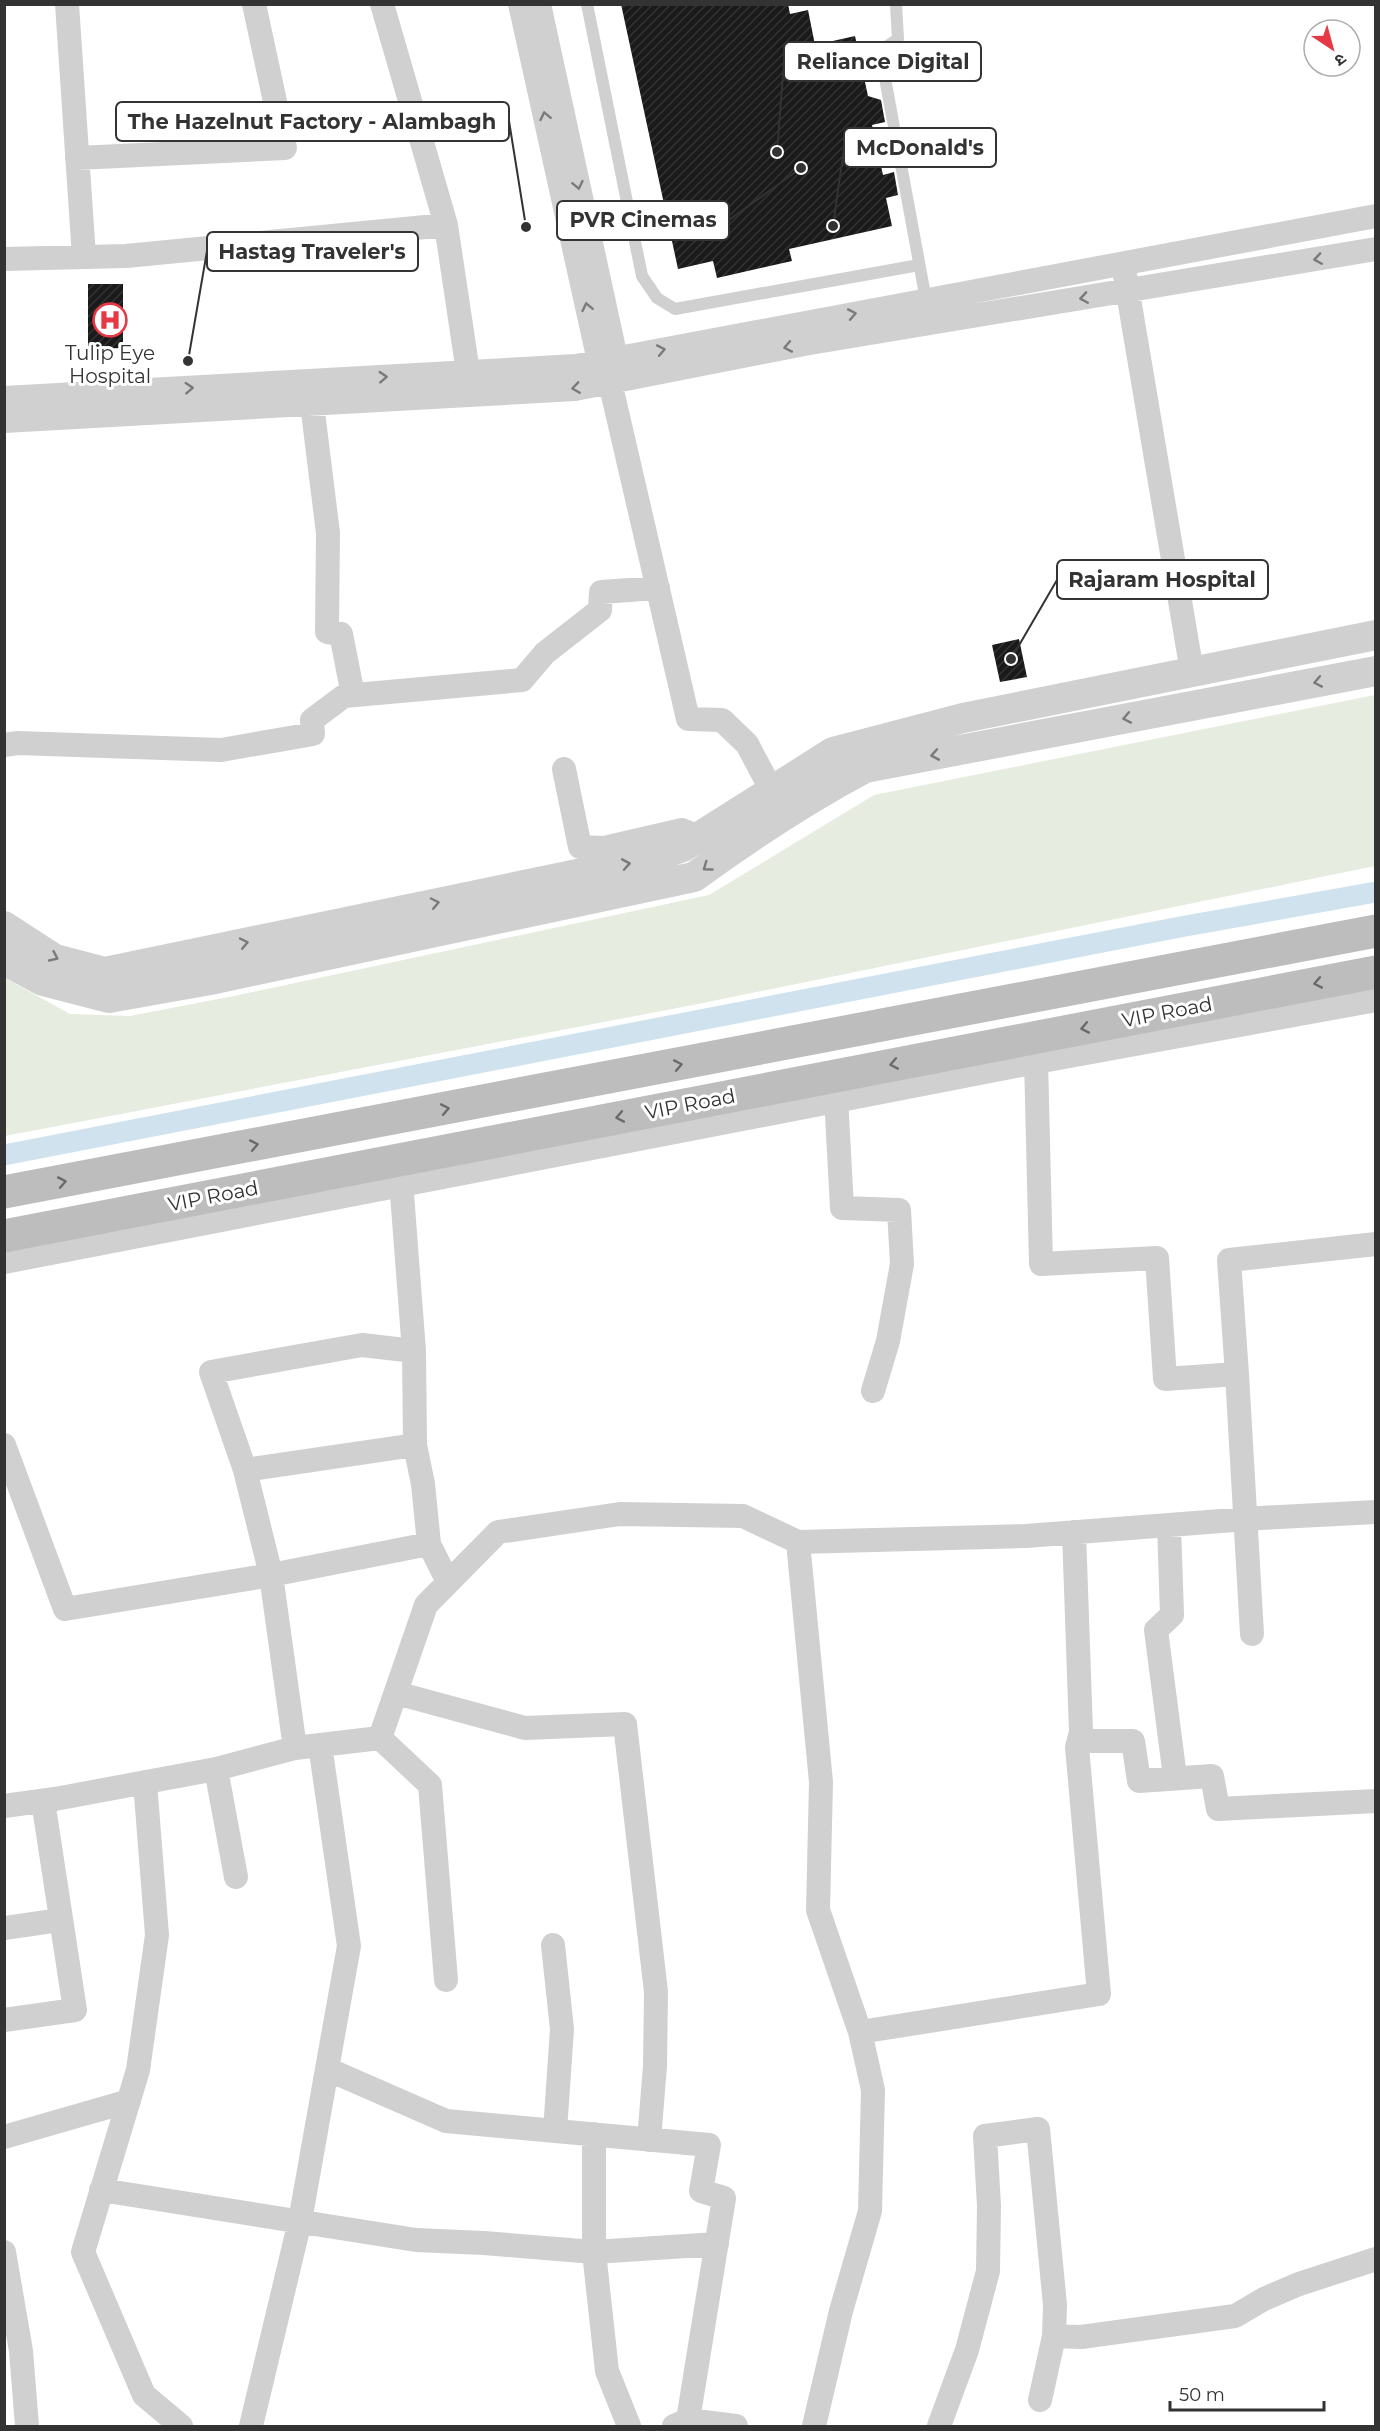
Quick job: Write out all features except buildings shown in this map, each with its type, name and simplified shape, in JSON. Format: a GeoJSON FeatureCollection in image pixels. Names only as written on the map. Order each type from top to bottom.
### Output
{"type":"FeatureCollection","features":[{"type":"Feature","properties":{"kind":"main road","name":"VIP Road"},"geometry":{"type":"LineString","coordinates":[[4,1192],[1376,931]]}},
{"type":"Feature","properties":{"kind":"main road","name":"VIP Road"},"geometry":{"type":"LineString","coordinates":[[4,1236],[730,1107],[1376,972]]}},
{"type":"Feature","properties":{"kind":"street"},"geometry":{"type":"LineString","coordinates":[[67,4],[84,257]]}},
{"type":"Feature","properties":{"kind":"street"},"geometry":{"type":"LineString","coordinates":[[77,158],[285,148],[254,4]]}},
{"type":"Feature","properties":{"kind":"street"},"geometry":{"type":"LineString","coordinates":[[382,4],[446,225],[468,372]]}},
{"type":"Feature","properties":{"kind":"street"},"geometry":{"type":"LineString","coordinates":[[520,4],[608,367],[688,718],[722,720],[747,744],[772,791]]}},
{"type":"Feature","properties":{"kind":"street"},"geometry":{"type":"LineString","coordinates":[[539,4],[608,367]]}},
{"type":"Feature","properties":{"kind":"street"},"geometry":{"type":"LineString","coordinates":[[4,420],[575,389],[608,367],[926,300],[1376,216]]}},
{"type":"Feature","properties":{"kind":"street"},"geometry":{"type":"LineString","coordinates":[[4,259],[126,256],[446,225]]}},
{"type":"Feature","properties":{"kind":"street"},"geometry":{"type":"LineString","coordinates":[[4,398],[576,366],[608,367],[804,344],[1376,249]]}},
{"type":"Feature","properties":{"kind":"street"},"geometry":{"type":"LineString","coordinates":[[1123,263],[1192,672]]}},
{"type":"Feature","properties":{"kind":"street"},"geometry":{"type":"LineString","coordinates":[[312,404],[328,533],[327,632],[341,634],[353,695]]}},
{"type":"Feature","properties":{"kind":"street"},"geometry":{"type":"LineString","coordinates":[[4,745],[18,743],[221,750],[313,734],[312,720],[344,696],[522,680],[546,653],[600,610],[601,592],[658,588]]}},
{"type":"Feature","properties":{"kind":"street"},"geometry":{"type":"LineString","coordinates":[[4,960],[43,981],[108,998],[210,980],[694,877],[731,833],[772,791],[833,752],[963,718],[1376,635]]}},
{"type":"Feature","properties":{"kind":"street"},"geometry":{"type":"LineString","coordinates":[[4,926],[55,959],[105,972],[650,859],[683,847],[699,837],[731,833],[865,768],[1376,670]]}},
{"type":"Feature","properties":{"kind":"street"},"geometry":{"type":"LineString","coordinates":[[564,769],[580,847],[604,848],[682,830],[699,837]]}},
{"type":"Feature","properties":{"kind":"street","name":"VIP Road"},"geometry":{"type":"LineString","coordinates":[[4,1259],[401,1181],[730,1107],[836,1097],[1376,997]]}},
{"type":"Feature","properties":{"kind":"street"},"geometry":{"type":"LineString","coordinates":[[1036,1059],[1041,1264],[1157,1258],[1165,1379],[1237,1374]]}},
{"type":"Feature","properties":{"kind":"street"},"geometry":{"type":"LineString","coordinates":[[836,1097],[842,1208],[898,1210],[902,1264],[888,1341],[873,1391]]}},
{"type":"Feature","properties":{"kind":"street"},"geometry":{"type":"LineString","coordinates":[[401,1181],[414,1351],[415,1445],[423,1484],[429,1544],[448,1582]]}},
{"type":"Feature","properties":{"kind":"street"},"geometry":{"type":"LineString","coordinates":[[1252,1634],[1229,1260],[1376,1244]]}},
{"type":"Feature","properties":{"kind":"street"},"geometry":{"type":"LineString","coordinates":[[295,1748],[271,1575],[245,1470],[211,1372],[362,1345],[414,1351]]}},
{"type":"Feature","properties":{"kind":"street"},"geometry":{"type":"LineString","coordinates":[[4,1445],[65,1609],[271,1575],[429,1544]]}},
{"type":"Feature","properties":{"kind":"street"},"geometry":{"type":"LineString","coordinates":[[245,1470],[415,1445]]}},
{"type":"Feature","properties":{"kind":"street"},"geometry":{"type":"LineString","coordinates":[[380,1738],[426,1605],[498,1532],[620,1514],[742,1516],[798,1542],[1026,1536],[1244,1519],[1376,1512]]}},
{"type":"Feature","properties":{"kind":"street"},"geometry":{"type":"LineString","coordinates":[[1169,1525],[1172,1615],[1156,1630],[1175,1778]]}},
{"type":"Feature","properties":{"kind":"street"},"geometry":{"type":"LineString","coordinates":[[860,2032],[1099,1994],[1077,1747],[1081,1732],[1074,1532]]}},
{"type":"Feature","properties":{"kind":"street"},"geometry":{"type":"LineString","coordinates":[[798,1542],[821,1782],[818,1910],[860,2032],[873,2090],[870,2211],[841,2311],[814,2427]]}},
{"type":"Feature","properties":{"kind":"street"},"geometry":{"type":"LineString","coordinates":[[396,1693],[525,1728],[625,1724],[656,1992],[655,2066],[649,2140]]}},
{"type":"Feature","properties":{"kind":"street"},"geometry":{"type":"LineString","coordinates":[[4,1806],[216,1769],[295,1748],[380,1738],[430,1785],[446,1980]]}},
{"type":"Feature","properties":{"kind":"street"},"geometry":{"type":"LineString","coordinates":[[1079,1742],[1133,1741],[1139,1781],[1212,1776],[1218,1809],[1376,1801]]}},
{"type":"Feature","properties":{"kind":"street"},"geometry":{"type":"LineString","coordinates":[[251,2427],[300,2222],[349,1946],[321,1745]]}},
{"type":"Feature","properties":{"kind":"street"},"geometry":{"type":"LineString","coordinates":[[216,1769],[236,1877]]}},
{"type":"Feature","properties":{"kind":"street"},"geometry":{"type":"LineString","coordinates":[[145,1782],[158,1935],[138,2070],[83,2252],[144,2395],[181,2427]]}},
{"type":"Feature","properties":{"kind":"street"},"geometry":{"type":"LineString","coordinates":[[4,2020],[75,2010],[43,1800]]}},
{"type":"Feature","properties":{"kind":"street"},"geometry":{"type":"LineString","coordinates":[[4,1928],[60,1920]]}},
{"type":"Feature","properties":{"kind":"street"},"geometry":{"type":"LineString","coordinates":[[553,1945],[562,2029],[555,2131]]}},
{"type":"Feature","properties":{"kind":"street"},"geometry":{"type":"LineString","coordinates":[[327,2069],[446,2121],[709,2145],[701,2191],[724,2198],[681,2423],[736,2427]]}},
{"type":"Feature","properties":{"kind":"street"},"geometry":{"type":"LineString","coordinates":[[4,2137],[129,2101]]}},
{"type":"Feature","properties":{"kind":"street"},"geometry":{"type":"LineString","coordinates":[[939,2427],[968,2350],[988,2271],[989,2206],[986,2136],[1038,2130],[1055,2305],[1053,2336],[1040,2400]]}},
{"type":"Feature","properties":{"kind":"street"},"geometry":{"type":"LineString","coordinates":[[594,2134],[594,2253],[607,2371],[629,2427]]}},
{"type":"Feature","properties":{"kind":"street"},"geometry":{"type":"LineString","coordinates":[[101,2190],[416,2240],[484,2243],[594,2253],[717,2244]]}},
{"type":"Feature","properties":{"kind":"street"},"geometry":{"type":"LineString","coordinates":[[4,2252],[21,2351],[27,2427]]}},
{"type":"Feature","properties":{"kind":"street"},"geometry":{"type":"LineString","coordinates":[[1053,2336],[1081,2337],[1168,2323],[1235,2316],[1264,2299],[1299,2284],[1376,2259]]}},
{"type":"Feature","properties":{"kind":"lane"},"geometry":{"type":"LineString","coordinates":[[587,4],[642,276],[657,298],[675,309],[919,265]]}},
{"type":"Feature","properties":{"kind":"lane"},"geometry":{"type":"LineString","coordinates":[[896,4],[898,39],[880,51],[926,300]]}},
{"type":"Feature","properties":{"kind":"shaded area"},"geometry":{"type":"Polygon","coordinates":[[[1375,695],[1375,866],[693,1005],[5,1136],[5,978],[70,1014],[130,1016],[234,996],[709,895],[874,795],[1375,695]]]}},
{"type":"Feature","properties":{"kind":"waterway"},"geometry":{"type":"LineString","coordinates":[[4,1155],[1180,927],[1376,892]]}},
{"type":"Feature","properties":{"kind":"place","name":"Reliance Digital"},"geometry":{"type":"Point","coordinates":[777,152]}},
{"type":"Feature","properties":{"kind":"place","name":"PVR Cinemas"},"geometry":{"type":"Point","coordinates":[801,168]}},
{"type":"Feature","properties":{"kind":"place","name":"McDonald's"},"geometry":{"type":"Point","coordinates":[833,226]}},
{"type":"Feature","properties":{"kind":"place","name":"The Hazelnut Factory - Alambagh"},"geometry":{"type":"Point","coordinates":[526,227]}},
{"type":"Feature","properties":{"kind":"place","name":"Tulip Eye Hospital"},"geometry":{"type":"Point","coordinates":[110,320]}},
{"type":"Feature","properties":{"kind":"place","name":"Hastag Traveler's"},"geometry":{"type":"Point","coordinates":[188,361]}},
{"type":"Feature","properties":{"kind":"place","name":"Rajaram Hospital"},"geometry":{"type":"Point","coordinates":[1011,659]}}]}
